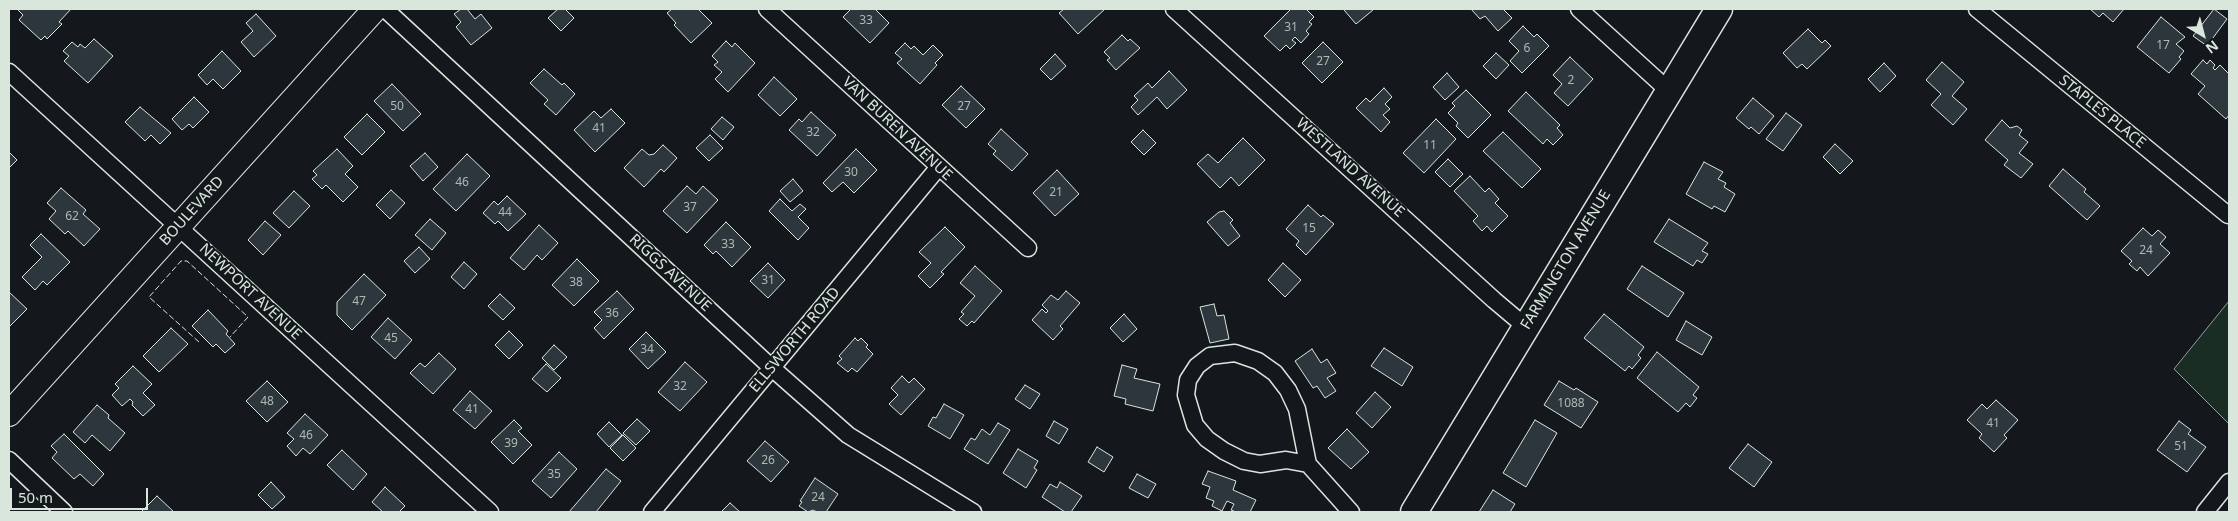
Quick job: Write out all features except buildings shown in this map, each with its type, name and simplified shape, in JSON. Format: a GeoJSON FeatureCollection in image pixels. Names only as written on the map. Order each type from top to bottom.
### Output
{"type":"FeatureCollection","features":[{"type":"Feature","properties":{"kind":"main road","name":"FARMINGTON AVENUE"},"geometry":{"type":"LineString","coordinates":[[1663,86],[1699,9]]}},
{"type":"Feature","properties":{"kind":"main road","name":"FARMINGTON AVENUE"},"geometry":{"type":"LineString","coordinates":[[1414,512],[1520,322],[1663,86],[1719,9]]}},
{"type":"Feature","properties":{"kind":"main road","name":"BOULEVARD"},"geometry":{"type":"LineString","coordinates":[[9,414],[374,10]]}},
{"type":"Feature","properties":{"kind":"main road","name":"FARMINGTON AVENUE"},"geometry":{"type":"LineString","coordinates":[[1395,512],[1520,322]]}},
{"type":"Feature","properties":{"kind":"street","name":"VAN BUREN AVENUE"},"geometry":{"type":"LineString","coordinates":[[767,9],[938,168],[1028,248]]}},
{"type":"Feature","properties":{"kind":"street","name":"WESTLAND AVENUE"},"geometry":{"type":"LineString","coordinates":[[1174,9],[1520,322]]}},
{"type":"Feature","properties":{"kind":"street"},"geometry":{"type":"LineString","coordinates":[[1579,9],[1663,86]]}},
{"type":"Feature","properties":{"kind":"street","name":"STAPLES PLACE"},"geometry":{"type":"LineString","coordinates":[[1977,9],[2228,215]]}},
{"type":"Feature","properties":{"kind":"street","name":"RIGGS AVENUE"},"geometry":{"type":"LineString","coordinates":[[374,10],[848,435],[973,512]]}},
{"type":"Feature","properties":{"kind":"street","name":"NEWPORT AVENUE"},"geometry":{"type":"LineString","coordinates":[[9,72],[490,512]]}},
{"type":"Feature","properties":{"kind":"street","name":"ELLSWORTH ROAD"},"geometry":{"type":"LineString","coordinates":[[652,512],[938,168]]}},
{"type":"Feature","properties":{"kind":"street"},"geometry":{"type":"LineString","coordinates":[[1308,464],[1286,460],[1260,464],[1244,461],[1224,451],[1207,439],[1196,425],[1186,396],[1188,380],[1197,366],[1210,356],[1235,353],[1258,361],[1275,373],[1288,390],[1297,409],[1308,464],[1351,512]]}},
{"type":"Feature","properties":{"kind":"street"},"geometry":{"type":"LineString","coordinates":[[9,460],[64,512]]}},
{"type":"Feature","properties":{"kind":"street"},"geometry":{"type":"LineString","coordinates":[[2205,512],[2229,482]]}},
{"type":"Feature","properties":{"kind":"green space"},"geometry":{"type":"Polygon","coordinates":[[[2229,301],[2229,424],[2174,369],[2229,301]]]}},
{"type":"Feature","properties":{"kind":"fence"},"geometry":{"type":"LineString","coordinates":[[199,342],[149,297],[181,261],[187,261],[248,317],[230,337]]}}]}
